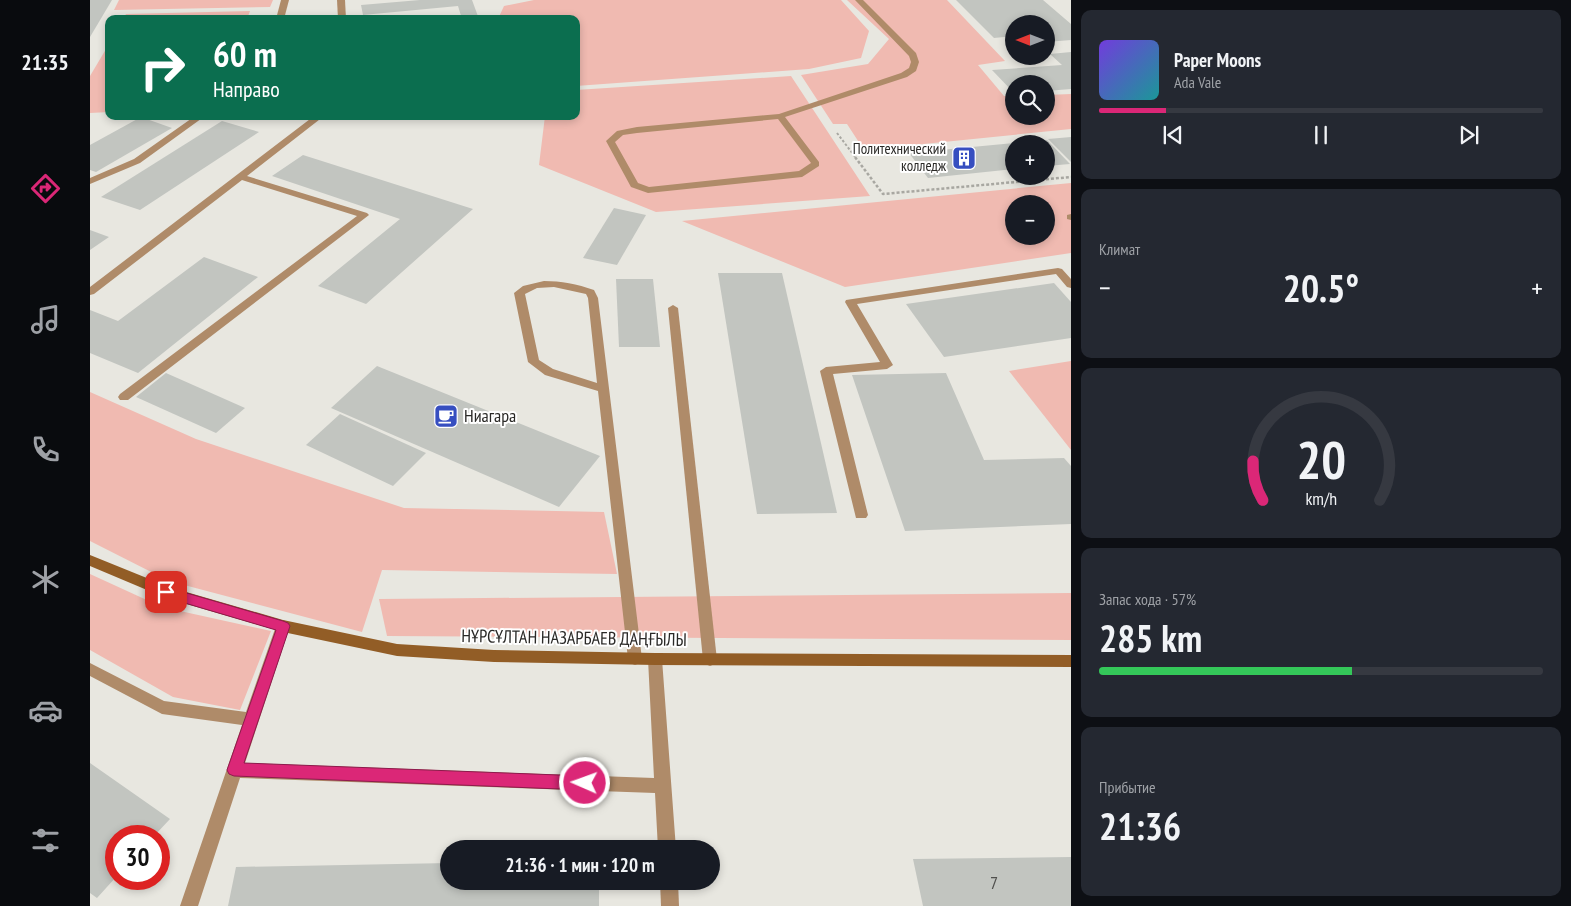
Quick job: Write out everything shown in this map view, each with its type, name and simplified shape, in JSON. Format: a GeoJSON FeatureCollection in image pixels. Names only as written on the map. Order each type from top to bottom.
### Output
{"type":"FeatureCollection","features":[{"type":"Feature","properties":{"kind":"main road","name":"НҰРСҰЛТАН НАЗАРБАЕВ ДАҢҒЫЛЫ"},"geometry":{"type":"LineString","coordinates":[[90,560],[166,592],[283,626],[397,650],[494,656],[635,659],[1071,661]]}},
{"type":"Feature","properties":{"kind":"street"},"geometry":{"type":"LineString","coordinates":[[281,15],[285,0]]}},
{"type":"Feature","properties":{"kind":"street"},"geometry":{"type":"LineString","coordinates":[[341,0],[342,15]]}},
{"type":"Feature","properties":{"kind":"street"},"geometry":{"type":"LineString","coordinates":[[780,116],[816,164],[802,174],[648,190],[634,185],[610,141],[620,133],[637,130],[780,116],[904,75],[913,69],[915,62],[913,56],[859,0]]}},
{"type":"Feature","properties":{"kind":"street"},"geometry":{"type":"LineString","coordinates":[[90,181],[137,161],[195,120]]}},
{"type":"Feature","properties":{"kind":"street"},"geometry":{"type":"LineString","coordinates":[[90,292],[315,120]]}},
{"type":"Feature","properties":{"kind":"street"},"geometry":{"type":"LineString","coordinates":[[124,397],[364,215],[241,177]]}},
{"type":"Feature","properties":{"kind":"street"},"geometry":{"type":"LineString","coordinates":[[861,516],[826,370],[887,365],[850,302],[1058,271],[1071,285]]}},
{"type":"Feature","properties":{"kind":"street"},"geometry":{"type":"LineString","coordinates":[[604,389],[549,372],[534,362],[519,293],[526,287],[537,284],[579,288],[590,292],[593,298],[604,389],[635,659]]}},
{"type":"Feature","properties":{"kind":"street"},"geometry":{"type":"LineString","coordinates":[[673,308],[710,660]]}},
{"type":"Feature","properties":{"kind":"street"},"geometry":{"type":"LineString","coordinates":[[190,906],[283,626]]}},
{"type":"Feature","properties":{"kind":"street"},"geometry":{"type":"LineString","coordinates":[[655,659],[666,840]]}},
{"type":"Feature","properties":{"kind":"street"},"geometry":{"type":"LineString","coordinates":[[90,669],[162,707],[251,720]]}},
{"type":"Feature","properties":{"kind":"street"},"geometry":{"type":"LineString","coordinates":[[234,770],[663,786]]}},
{"type":"Feature","properties":{"kind":"street"},"geometry":{"type":"LineString","coordinates":[[669,890],[670,906]]}},
{"type":"Feature","properties":{"kind":"path"},"geometry":{"type":"LineString","coordinates":[[838,133],[883,194],[1071,176]]}},
{"type":"Feature","properties":{"kind":"shaded area"},"geometry":{"type":"Polygon","coordinates":[[[119,0],[273,0],[270,7],[114,10],[119,0]]]}},
{"type":"Feature","properties":{"kind":"shaded area"},"geometry":{"type":"Polygon","coordinates":[[[534,0],[841,0],[869,31],[861,58],[809,69],[580,86],[580,15],[500,15],[504,6],[534,0]]]}},
{"type":"Feature","properties":{"kind":"shaded area"},"geometry":{"type":"Polygon","coordinates":[[[847,0],[947,0],[1005,61],[978,65],[1005,96],[1005,125],[1055,125],[1055,95],[1071,94],[1071,129],[864,150],[847,124],[833,124],[801,75],[868,64],[889,39],[847,0]]]}},
{"type":"Feature","properties":{"kind":"shaded area"},"geometry":{"type":"Polygon","coordinates":[[[250,11],[248,15],[126,14],[250,11]]]}},
{"type":"Feature","properties":{"kind":"shaded area"},"geometry":{"type":"Polygon","coordinates":[[[105,51],[105,112],[90,113],[90,76],[105,51]]]}},
{"type":"Feature","properties":{"kind":"shaded area"},"geometry":{"type":"Polygon","coordinates":[[[791,76],[870,196],[656,212],[539,165],[545,120],[580,120],[580,90],[791,76]]]}},
{"type":"Feature","properties":{"kind":"shaded area"},"geometry":{"type":"Polygon","coordinates":[[[1071,183],[1071,253],[845,287],[682,221],[1071,183]]]}},
{"type":"Feature","properties":{"kind":"shaded area"},"geometry":{"type":"Polygon","coordinates":[[[1071,361],[1071,450],[1009,371],[1071,361]]]}},
{"type":"Feature","properties":{"kind":"shaded area"},"geometry":{"type":"Polygon","coordinates":[[[90,392],[196,439],[404,508],[604,512],[617,574],[382,570],[362,632],[169,581],[90,541],[90,392]]]}},
{"type":"Feature","properties":{"kind":"shaded area"},"geometry":{"type":"Polygon","coordinates":[[[90,574],[162,607],[271,631],[240,710],[173,697],[90,650],[90,574]]]}},
{"type":"Feature","properties":{"kind":"shaded area"},"geometry":{"type":"Polygon","coordinates":[[[1071,593],[1071,640],[387,636],[379,599],[1071,593]]]}},
{"type":"Feature","properties":{"kind":"building"},"geometry":{"type":"Polygon","coordinates":[[[90,0],[112,0],[90,37],[90,0]]]}},
{"type":"Feature","properties":{"kind":"building"},"geometry":{"type":"Polygon","coordinates":[[[420,0],[472,0],[478,15],[461,15],[458,6],[363,15],[361,5],[420,0]]]}},
{"type":"Feature","properties":{"kind":"building"},"geometry":{"type":"Polygon","coordinates":[[[956,0],[1043,0],[1071,24],[1071,40],[1055,41],[1055,15],[1005,15],[1005,37],[994,38],[956,0]]]}},
{"type":"Feature","properties":{"kind":"building"},"geometry":{"type":"Polygon","coordinates":[[[1071,52],[1071,89],[1055,90],[1055,75],[1005,75],[1005,84],[992,70],[1062,65],[1055,59],[1055,54],[1071,52]]]}},
{"type":"Feature","properties":{"kind":"building"},"geometry":{"type":"Polygon","coordinates":[[[136,120],[149,120],[172,128],[96,172],[90,170],[90,145],[136,120]]]}},
{"type":"Feature","properties":{"kind":"building"},"geometry":{"type":"Polygon","coordinates":[[[222,121],[259,132],[140,210],[101,197],[222,121]]]}},
{"type":"Feature","properties":{"kind":"building"},"geometry":{"type":"Polygon","coordinates":[[[1071,137],[1071,162],[1055,146],[1055,138],[1071,137]]]}},
{"type":"Feature","properties":{"kind":"building","name":"Политехнический колледж"},"geometry":{"type":"Polygon","coordinates":[[[1005,144],[1005,170],[928,178],[909,153],[1005,144]]]}},
{"type":"Feature","properties":{"kind":"building"},"geometry":{"type":"Polygon","coordinates":[[[1055,148],[1070,164],[1055,165],[1055,148]]]}},
{"type":"Feature","properties":{"kind":"building"},"geometry":{"type":"Polygon","coordinates":[[[303,155],[473,209],[366,304],[318,286],[400,219],[272,176],[303,155]]]}},
{"type":"Feature","properties":{"kind":"building"},"geometry":{"type":"Polygon","coordinates":[[[614,208],[646,215],[617,265],[583,258],[614,208]]]}},
{"type":"Feature","properties":{"kind":"building"},"geometry":{"type":"Polygon","coordinates":[[[90,230],[109,237],[90,250],[90,230]]]}},
{"type":"Feature","properties":{"kind":"building"},"geometry":{"type":"Polygon","coordinates":[[[204,257],[258,277],[138,373],[90,353],[90,310],[118,321],[204,257]]]}},
{"type":"Feature","properties":{"kind":"building"},"geometry":{"type":"Polygon","coordinates":[[[718,273],[782,273],[837,513],[757,514],[718,273]]]}},
{"type":"Feature","properties":{"kind":"building"},"geometry":{"type":"Polygon","coordinates":[[[616,279],[653,279],[660,347],[619,347],[616,279]]]}},
{"type":"Feature","properties":{"kind":"building"},"geometry":{"type":"Polygon","coordinates":[[[1054,283],[1071,302],[1071,338],[944,357],[906,304],[1054,283]]]}},
{"type":"Feature","properties":{"kind":"building"},"geometry":{"type":"Polygon","coordinates":[[[377,366],[600,456],[559,507],[331,408],[377,366]]]}},
{"type":"Feature","properties":{"kind":"building"},"geometry":{"type":"Polygon","coordinates":[[[166,373],[245,408],[216,433],[136,397],[166,373]]]}},
{"type":"Feature","properties":{"kind":"building"},"geometry":{"type":"Polygon","coordinates":[[[946,373],[984,460],[1064,458],[1071,466],[1071,524],[905,531],[852,375],[946,373]]]}},
{"type":"Feature","properties":{"kind":"building"},"geometry":{"type":"Polygon","coordinates":[[[340,414],[426,453],[393,486],[306,445],[340,414]]]}},
{"type":"Feature","properties":{"kind":"building"},"geometry":{"type":"Polygon","coordinates":[[[90,763],[170,819],[164,825],[105,825],[105,889],[97,898],[90,893],[90,763]]]}},
{"type":"Feature","properties":{"kind":"building"},"geometry":{"type":"Polygon","coordinates":[[[1071,857],[1071,906],[923,906],[913,859],[1071,857]]]}},
{"type":"Feature","properties":{"kind":"building"},"geometry":{"type":"Polygon","coordinates":[[[440,863],[440,890],[599,890],[599,906],[228,906],[236,867],[440,863]]]}},
{"type":"Feature","properties":{"kind":"place","name":"Политехнический колледж"},"geometry":{"type":"Point","coordinates":[964,158]}},
{"type":"Feature","properties":{"kind":"place","name":"Ниагара"},"geometry":{"type":"Point","coordinates":[446,416]}},
{"type":"Feature","properties":{"kind":"route"},"geometry":{"type":"LineString","coordinates":[[166,592],[283,626],[234,770],[585,783]]}}]}
